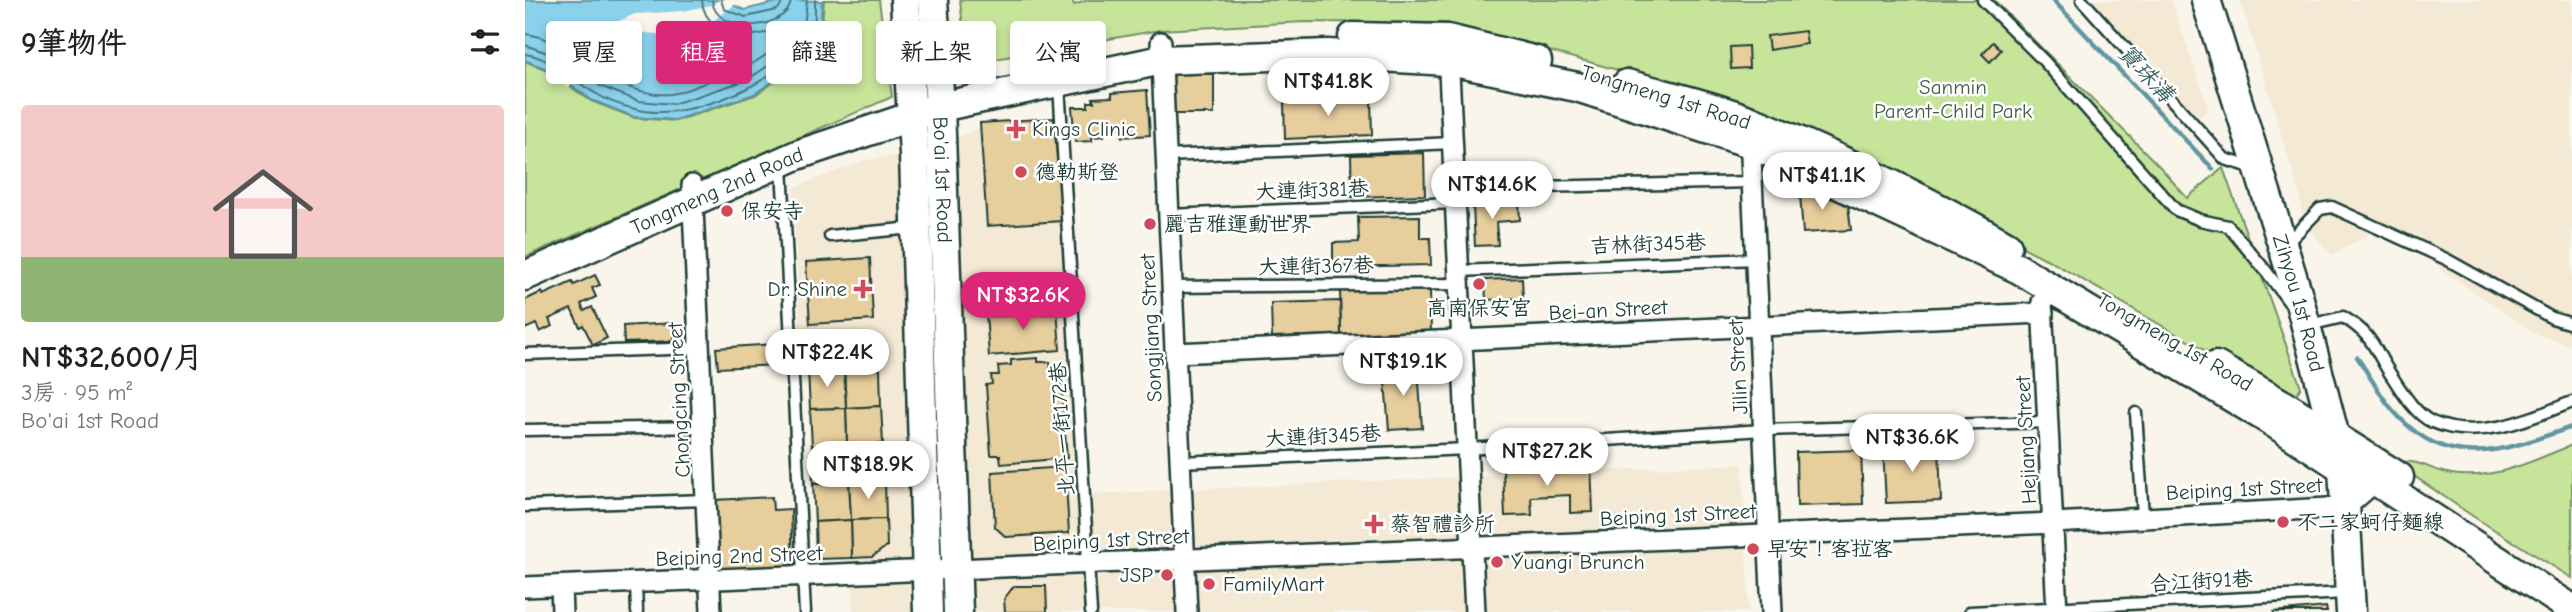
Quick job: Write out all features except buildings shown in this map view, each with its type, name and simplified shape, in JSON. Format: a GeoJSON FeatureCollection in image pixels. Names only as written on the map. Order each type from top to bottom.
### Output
{"type":"FeatureCollection","features":[{"type":"Feature","properties":{"kind":"street","name":"Bo'ai 1st Road"},"geometry":{"type":"LineString","coordinates":[[905,0],[917,227],[928,612]]}},
{"type":"Feature","properties":{"kind":"street","name":"Bo'ai 1st Road"},"geometry":{"type":"LineString","coordinates":[[933,0],[958,612]]}},
{"type":"Feature","properties":{"kind":"street","name":"Zihyou 1st Road"},"geometry":{"type":"LineString","coordinates":[[2206,0],[2306,326],[2343,468],[2351,603]]}},
{"type":"Feature","properties":{"kind":"street","name":"Tongmeng 1st Road"},"geometry":{"type":"LineString","coordinates":[[939,99],[1161,51],[1328,37],[1448,50],[1610,79],[1750,132],[1957,218],[2343,468],[2380,474],[2572,589]]}},
{"type":"Feature","properties":{"kind":"street"},"geometry":{"type":"LineString","coordinates":[[1448,50],[1475,612]]}},
{"type":"Feature","properties":{"kind":"street","name":"Tongmeng 1st Road"},"geometry":{"type":"LineString","coordinates":[[1106,67],[1161,51]]}},
{"type":"Feature","properties":{"kind":"street","name":"Songjiang Street"},"geometry":{"type":"LineString","coordinates":[[1161,51],[1187,612]]}},
{"type":"Feature","properties":{"kind":"street","name":"Tongmeng 1st Road"},"geometry":{"type":"LineString","coordinates":[[939,99],[1038,84]]}},
{"type":"Feature","properties":{"kind":"street"},"geometry":{"type":"LineString","coordinates":[[912,106],[939,99]]}},
{"type":"Feature","properties":{"kind":"street","name":"Tongmeng 2nd Road"},"geometry":{"type":"LineString","coordinates":[[525,257],[781,162],[912,106]]}},
{"type":"Feature","properties":{"kind":"street","name":"Tongmeng 2nd Road"},"geometry":{"type":"LineString","coordinates":[[525,276],[693,194],[791,140],[912,106]]}},
{"type":"Feature","properties":{"kind":"street","name":"Jilin Street"},"geometry":{"type":"LineString","coordinates":[[1750,132],[1772,612]]}},
{"type":"Feature","properties":{"kind":"street","name":"Chongcing Street"},"geometry":{"type":"LineString","coordinates":[[693,194],[711,612]]}},
{"type":"Feature","properties":{"kind":"street","name":"Tongmeng 1st Road"},"geometry":{"type":"LineString","coordinates":[[2041,274],[2335,436],[2380,474],[2572,609]]}},
{"type":"Feature","properties":{"kind":"street","name":"Hejiang Street"},"geometry":{"type":"LineString","coordinates":[[2041,274],[2057,610]]}},
{"type":"Feature","properties":{"kind":"street","name":"Bei-an Street"},"geometry":{"type":"LineString","coordinates":[[1175,353],[2043,313]]}},
{"type":"Feature","properties":{"kind":"street","name":"Beiping 1st Street"},"geometry":{"type":"LineString","coordinates":[[956,570],[1768,533],[2053,523],[2346,507],[2380,474]]}},
{"type":"Feature","properties":{"kind":"street","name":"Beiping 2nd Street"},"geometry":{"type":"LineString","coordinates":[[525,587],[956,570]]}},
{"type":"Feature","properties":{"kind":"street"},"geometry":{"type":"LineString","coordinates":[[561,586],[562,612]]}},
{"type":"Feature","properties":{"kind":"lane"},"geometry":{"type":"LineString","coordinates":[[1983,0],[2045,62],[2176,210],[2200,220],[2228,226],[2266,271],[2306,326],[2343,317],[2362,328],[2375,344],[2405,395],[2430,421],[2473,429],[2497,427],[2519,422],[2572,402]]}},
{"type":"Feature","properties":{"kind":"lane"},"geometry":{"type":"LineString","coordinates":[[2082,0],[2225,159],[2257,169]]}},
{"type":"Feature","properties":{"kind":"lane","name":"北平一街172巷"},"geometry":{"type":"LineString","coordinates":[[1058,84],[1091,612]]}},
{"type":"Feature","properties":{"kind":"lane"},"geometry":{"type":"LineString","coordinates":[[1166,156],[1453,143]]}},
{"type":"Feature","properties":{"kind":"lane"},"geometry":{"type":"LineString","coordinates":[[781,162],[805,612]]}},
{"type":"Feature","properties":{"kind":"lane","name":"大連街381巷"},"geometry":{"type":"LineString","coordinates":[[1169,215],[1455,196],[1752,182]]}},
{"type":"Feature","properties":{"kind":"lane"},"geometry":{"type":"LineString","coordinates":[[2282,248],[2320,209],[2332,207],[2446,259],[2552,318],[2572,324]]}},
{"type":"Feature","properties":{"kind":"lane"},"geometry":{"type":"LineString","coordinates":[[829,236],[917,227]]}},
{"type":"Feature","properties":{"kind":"lane","name":"吉林街345巷"},"geometry":{"type":"LineString","coordinates":[[1459,278],[1756,259]]}},
{"type":"Feature","properties":{"kind":"lane","name":"大連街367巷"},"geometry":{"type":"LineString","coordinates":[[1172,287],[1459,278]]}},
{"type":"Feature","properties":{"kind":"lane"},"geometry":{"type":"LineString","coordinates":[[525,354],[699,348]]}},
{"type":"Feature","properties":{"kind":"lane"},"geometry":{"type":"LineString","coordinates":[[2136,413],[2143,516]]}},
{"type":"Feature","properties":{"kind":"lane","name":"大連街345巷"},"geometry":{"type":"LineString","coordinates":[[1180,462],[1467,449],[1763,430],[2048,422]]}},
{"type":"Feature","properties":{"kind":"lane"},"geometry":{"type":"LineString","coordinates":[[525,430],[703,427]]}},
{"type":"Feature","properties":{"kind":"lane"},"geometry":{"type":"LineString","coordinates":[[525,506],[706,500]]}},
{"type":"Feature","properties":{"kind":"lane"},"geometry":{"type":"LineString","coordinates":[[636,583],[637,612]]}},
{"type":"Feature","properties":{"kind":"lane","name":"合江街91巷"},"geometry":{"type":"LineString","coordinates":[[1970,612],[2351,603]]}},
{"type":"Feature","properties":{"kind":"shaded area"},"geometry":{"type":"Polygon","coordinates":[[[2091,0],[2171,0],[2209,109],[2200,117],[2171,90],[2091,0]]]}},
{"type":"Feature","properties":{"kind":"shaded area"},"geometry":{"type":"Polygon","coordinates":[[[2240,0],[2572,0],[2572,346],[2536,334],[2442,270],[2425,254],[2379,229],[2332,255],[2303,223],[2300,196],[2240,0]]]}},
{"type":"Feature","properties":{"kind":"shaded area"},"geometry":{"type":"Polygon","coordinates":[[[1058,124],[1082,550],[1083,612],[853,612],[844,335],[800,337],[793,188],[865,160],[914,154],[977,129],[1058,124]]]}},
{"type":"Feature","properties":{"kind":"shaded area"},"geometry":{"type":"Polygon","coordinates":[[[1742,464],[1749,612],[1095,612],[1092,494],[1742,464]]]}},
{"type":"Feature","properties":{"kind":"green space"},"geometry":{"type":"Polygon","coordinates":[[[824,0],[879,0],[882,21],[876,21],[876,84],[890,84],[892,97],[525,257],[525,61],[546,70],[546,84],[567,84],[591,101],[635,118],[676,121],[755,95],[771,84],[862,84],[862,21],[822,21],[824,0]]]}},
{"type":"Feature","properties":{"kind":"green space","name":"Sanmin Parent-Child Park"},"geometry":{"type":"Polygon","coordinates":[[[960,0],[1072,0],[1074,5],[1088,0],[1994,0],[2161,168],[2187,198],[2223,168],[2301,387],[2292,401],[2050,261],[1741,104],[1447,23],[1305,22],[1160,30],[1106,40],[1106,21],[1010,21],[1010,56],[996,59],[996,21],[962,21],[960,0]]]}},
{"type":"Feature","properties":{"kind":"green space"},"geometry":{"type":"Polygon","coordinates":[[[2572,445],[2572,578],[2474,517],[2395,463],[2417,463],[2452,474],[2483,475],[2529,463],[2572,445]]]}},
{"type":"Feature","properties":{"kind":"water"},"geometry":{"type":"Polygon","coordinates":[[[525,0],[722,0],[744,10],[786,0],[822,1],[821,21],[766,21],[766,84],[769,84],[754,94],[675,120],[634,117],[592,100],[569,84],[642,84],[642,21],[546,21],[546,69],[525,60],[525,0]]]}},
{"type":"Feature","properties":{"kind":"pier"},"geometry":{"type":"Polygon","coordinates":[[[719,0],[737,3],[713,21],[656,21],[656,34],[642,33],[642,21],[619,21],[635,14],[683,11],[711,5],[719,0]]]}},
{"type":"Feature","properties":{"kind":"waterway","name":"寶珠溝"},"geometry":{"type":"LineString","coordinates":[[2053,0],[2213,169]]}},
{"type":"Feature","properties":{"kind":"waterway"},"geometry":{"type":"LineString","coordinates":[[2357,357],[2401,419],[2421,436],[2441,446],[2462,451],[2504,448],[2572,427]]}},
{"type":"Feature","properties":{"kind":"place","name":"Kings Clinic"},"geometry":{"type":"Point","coordinates":[1016,129]}},
{"type":"Feature","properties":{"kind":"place","name":"德勒斯登"},"geometry":{"type":"Point","coordinates":[1021,172]}},
{"type":"Feature","properties":{"kind":"place","name":"保安寺"},"geometry":{"type":"Point","coordinates":[727,211]}},
{"type":"Feature","properties":{"kind":"place","name":"麗吉雅運動世界"},"geometry":{"type":"Point","coordinates":[1150,224]}},
{"type":"Feature","properties":{"kind":"place","name":"高南保安宮"},"geometry":{"type":"Point","coordinates":[1479,284]}},
{"type":"Feature","properties":{"kind":"place","name":"Dr. Shine"},"geometry":{"type":"Point","coordinates":[863,289]}},
{"type":"Feature","properties":{"kind":"place","name":"不二家蚵仔麵線"},"geometry":{"type":"Point","coordinates":[2283,522]}},
{"type":"Feature","properties":{"kind":"place","name":"蔡智禮診所"},"geometry":{"type":"Point","coordinates":[1374,524]}},
{"type":"Feature","properties":{"kind":"place","name":"早安！客拉客"},"geometry":{"type":"Point","coordinates":[1753,549]}},
{"type":"Feature","properties":{"kind":"place","name":"Yuangi Brunch"},"geometry":{"type":"Point","coordinates":[1497,562]}},
{"type":"Feature","properties":{"kind":"place","name":"JSP"},"geometry":{"type":"Point","coordinates":[1167,575]}},
{"type":"Feature","properties":{"kind":"place","name":"FamilyMart"},"geometry":{"type":"Point","coordinates":[1209,584]}}]}
